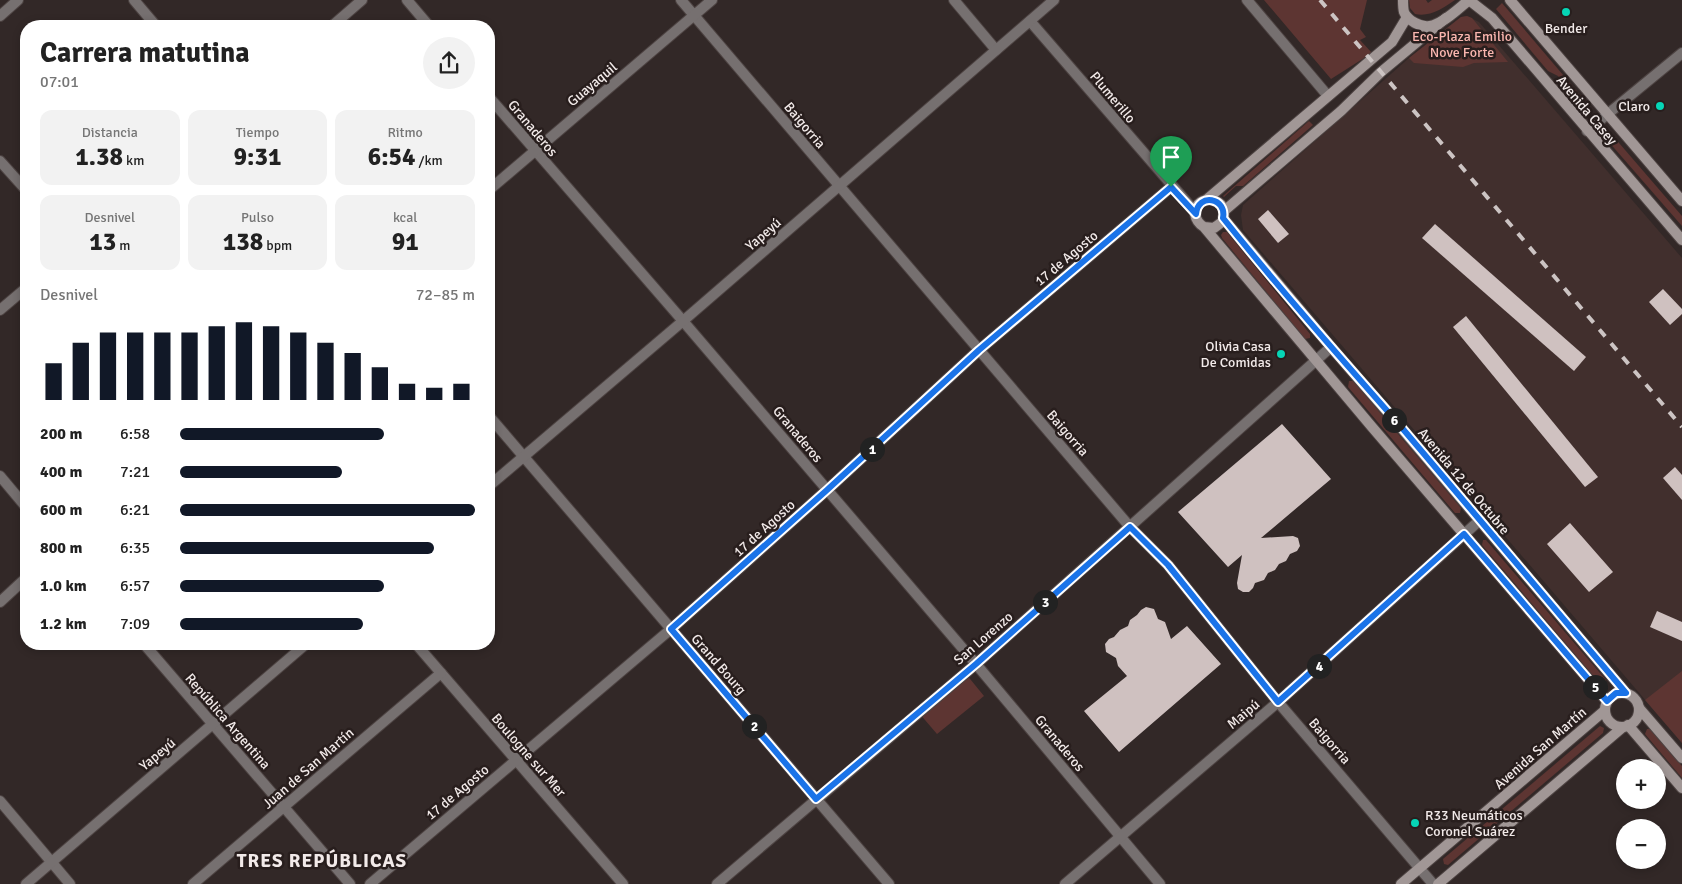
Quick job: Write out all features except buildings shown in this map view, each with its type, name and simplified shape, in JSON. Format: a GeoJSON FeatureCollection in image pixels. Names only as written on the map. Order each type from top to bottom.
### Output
{"type":"FeatureCollection","features":[{"type":"Feature","properties":{"kind":"main road"},"geometry":{"type":"LineString","coordinates":[[1396,0],[1406,15],[1416,24],[1430,26],[1446,18]]}},
{"type":"Feature","properties":{"kind":"main road"},"geometry":{"type":"LineString","coordinates":[[1403,0],[1406,15],[1392,42],[1197,206],[1197,221],[1464,534],[1606,706],[1609,721],[1613,725],[1625,726],[1682,788]]}},
{"type":"Feature","properties":{"kind":"main road"},"geometry":{"type":"LineString","coordinates":[[1204,227],[1214,228],[1218,225],[1224,215],[1341,111],[1381,72],[1469,0]]}},
{"type":"Feature","properties":{"kind":"main road","name":"Avenida Casey"},"geometry":{"type":"LineString","coordinates":[[1469,0],[1492,18],[1682,240]]}},
{"type":"Feature","properties":{"kind":"main road","name":"Avenida Casey"},"geometry":{"type":"LineString","coordinates":[[1510,0],[1682,201]]}},
{"type":"Feature","properties":{"kind":"main road"},"geometry":{"type":"LineString","coordinates":[[1328,96],[1341,111]]}},
{"type":"Feature","properties":{"kind":"main road"},"geometry":{"type":"LineString","coordinates":[[1206,200],[1221,204],[1224,215]]}},
{"type":"Feature","properties":{"kind":"main road","name":"Avenida 12 de Octubre"},"geometry":{"type":"LineString","coordinates":[[1224,215],[1330,348],[1480,520],[1626,693]]}},
{"type":"Feature","properties":{"kind":"main road"},"geometry":{"type":"LineString","coordinates":[[1606,706],[1616,693],[1626,693],[1636,701],[1639,708],[1682,758]]}},
{"type":"Feature","properties":{"kind":"main road","name":"Avenida San Martín"},"geometry":{"type":"LineString","coordinates":[[1401,884],[1606,706]]}},
{"type":"Feature","properties":{"kind":"main road"},"geometry":{"type":"LineString","coordinates":[[1438,884],[1637,717],[1639,708]]}},
{"type":"Feature","properties":{"kind":"street"},"geometry":{"type":"LineString","coordinates":[[0,16],[18,0]]}},
{"type":"Feature","properties":{"kind":"street"},"geometry":{"type":"LineString","coordinates":[[134,0],[151,20]]}},
{"type":"Feature","properties":{"kind":"street"},"geometry":{"type":"LineString","coordinates":[[339,20],[362,0]]}},
{"type":"Feature","properties":{"kind":"street"},"geometry":{"type":"LineString","coordinates":[[407,0],[424,20]]}},
{"type":"Feature","properties":{"kind":"street","name":"Baigorria"},"geometry":{"type":"LineString","coordinates":[[681,0],[1130,527],[1168,565],[1278,702],[1433,884]]}},
{"type":"Feature","properties":{"kind":"street","name":"Guayaquil"},"geometry":{"type":"LineString","coordinates":[[495,185],[712,0]]}},
{"type":"Feature","properties":{"kind":"street"},"geometry":{"type":"LineString","coordinates":[[954,0],[996,50]]}},
{"type":"Feature","properties":{"kind":"street","name":"Yapeyú"},"geometry":{"type":"LineString","coordinates":[[495,481],[684,321],[1054,0]]}},
{"type":"Feature","properties":{"kind":"street"},"geometry":{"type":"LineString","coordinates":[[1247,0],[1328,96]]}},
{"type":"Feature","properties":{"kind":"street","name":"Plumerillo"},"geometry":{"type":"LineString","coordinates":[[1030,20],[1196,214]]}},
{"type":"Feature","properties":{"kind":"street"},"geometry":{"type":"LineString","coordinates":[[1587,131],[1682,53]]}},
{"type":"Feature","properties":{"kind":"street","name":"Granaderos"},"geometry":{"type":"LineString","coordinates":[[495,104],[684,321],[976,664],[1160,884]]}},
{"type":"Feature","properties":{"kind":"street"},"geometry":{"type":"LineString","coordinates":[[0,161],[20,183]]}},
{"type":"Feature","properties":{"kind":"street","name":"17 de Agosto"},"geometry":{"type":"LineString","coordinates":[[370,884],[671,629],[827,490],[979,350],[1171,187]]}},
{"type":"Feature","properties":{"kind":"street"},"geometry":{"type":"LineString","coordinates":[[0,310],[20,293]]}},
{"type":"Feature","properties":{"kind":"street","name":"San Lorenzo"},"geometry":{"type":"LineString","coordinates":[[717,884],[976,664],[1330,348]]}},
{"type":"Feature","properties":{"kind":"street","name":"Grand Bourg"},"geometry":{"type":"LineString","coordinates":[[495,423],[889,884]]}},
{"type":"Feature","properties":{"kind":"street"},"geometry":{"type":"LineString","coordinates":[[0,476],[20,500]]}},
{"type":"Feature","properties":{"kind":"street","name":"Maipú"},"geometry":{"type":"LineString","coordinates":[[1065,884],[1278,702],[1480,520]]}},
{"type":"Feature","properties":{"kind":"street"},"geometry":{"type":"LineString","coordinates":[[0,602],[20,584]]}},
{"type":"Feature","properties":{"kind":"street","name":"República Argentina"},"geometry":{"type":"LineString","coordinates":[[149,650],[350,884]]}},
{"type":"Feature","properties":{"kind":"street","name":"Yapeyú"},"geometry":{"type":"LineString","coordinates":[[26,884],[299,650]]}},
{"type":"Feature","properties":{"kind":"street","name":"Boulogne sur Mer"},"geometry":{"type":"LineString","coordinates":[[421,650],[623,884]]}},
{"type":"Feature","properties":{"kind":"street","name":"Juan de San Martín"},"geometry":{"type":"LineString","coordinates":[[193,884],[441,673]]}},
{"type":"Feature","properties":{"kind":"street"},"geometry":{"type":"LineString","coordinates":[[0,801],[70,884]]}},
{"type":"Feature","properties":{"kind":"shaded area"},"geometry":{"type":"Polygon","coordinates":[[[1467,16],[1479,22],[1682,258],[1682,743],[1243,230],[1241,215],[1243,205],[1409,58],[1461,17],[1467,16]]]}},
{"type":"Feature","properties":{"kind":"green space"},"geometry":{"type":"Polygon","coordinates":[[[1264,0],[1367,0],[1360,29],[1366,37],[1360,40],[1372,53],[1331,79],[1264,0]]]}},
{"type":"Feature","properties":{"kind":"green space"},"geometry":{"type":"Polygon","coordinates":[[[1409,0],[1426,0],[1428,3],[1432,0],[1455,0],[1436,12],[1420,15],[1415,14],[1410,8],[1409,0]]]}},
{"type":"Feature","properties":{"kind":"green space"},"geometry":{"type":"Polygon","coordinates":[[[1502,3],[1586,102],[1582,105],[1558,76],[1548,71],[1496,9],[1502,3]]]}},
{"type":"Feature","properties":{"kind":"green space","name":"Eco-Plaza Emilio Nove Forte"},"geometry":{"type":"Polygon","coordinates":[[[1467,16],[1472,18],[1508,62],[1474,63],[1463,67],[1414,63],[1409,58],[1461,17],[1467,16]]]}},
{"type":"Feature","properties":{"kind":"green space"},"geometry":{"type":"Polygon","coordinates":[[[1309,121],[1313,125],[1243,186],[1236,186],[1223,196],[1309,121]]]}},
{"type":"Feature","properties":{"kind":"green space"},"geometry":{"type":"Polygon","coordinates":[[[1613,136],[1682,216],[1682,226],[1608,141],[1613,136]]]}},
{"type":"Feature","properties":{"kind":"green space"},"geometry":{"type":"Polygon","coordinates":[[[1223,232],[1227,232],[1310,334],[1310,338],[1305,339],[1222,238],[1223,232]]]}},
{"type":"Feature","properties":{"kind":"green space"},"geometry":{"type":"Polygon","coordinates":[[[1349,381],[1353,381],[1461,508],[1460,513],[1455,513],[1348,387],[1349,381]]]}},
{"type":"Feature","properties":{"kind":"green space"},"geometry":{"type":"Polygon","coordinates":[[[1483,540],[1486,540],[1606,680],[1606,685],[1601,685],[1482,545],[1483,540]]]}},
{"type":"Feature","properties":{"kind":"green space"},"geometry":{"type":"Polygon","coordinates":[[[1682,671],[1682,743],[1645,700],[1682,671]]]}},
{"type":"Feature","properties":{"kind":"green space"},"geometry":{"type":"Polygon","coordinates":[[[966,674],[984,696],[937,734],[919,713],[966,674]]]}},
{"type":"Feature","properties":{"kind":"green space"},"geometry":{"type":"Polygon","coordinates":[[[1600,726],[1604,728],[1603,733],[1448,865],[1444,864],[1443,859],[1600,726]]]}},
{"type":"Feature","properties":{"kind":"green space"},"geometry":{"type":"Polygon","coordinates":[[[1647,729],[1650,729],[1682,766],[1682,778],[1645,734],[1647,729]]]}},
{"type":"Feature","properties":{"kind":"railway"},"geometry":{"type":"LineString","coordinates":[[1320,0],[1682,427]]}},
{"type":"Feature","properties":{"kind":"place","name":"Bender"},"geometry":{"type":"Point","coordinates":[1566,12]}},
{"type":"Feature","properties":{"kind":"place","name":"Claro"},"geometry":{"type":"Point","coordinates":[1660,106]}},
{"type":"Feature","properties":{"kind":"place","name":"Olivia Casa De Comidas"},"geometry":{"type":"Point","coordinates":[1281,354]}},
{"type":"Feature","properties":{"kind":"place","name":"R33 Neumáticos Coronel Suárez"},"geometry":{"type":"Point","coordinates":[1415,823]}},
{"type":"Feature","properties":{"kind":"district","name":"TRES REPÚBLICAS"},"geometry":{"type":"Point","coordinates":[322,860]}},
{"type":"Feature","properties":{"kind":"route"},"geometry":{"type":"LineString","coordinates":[[1171,187],[1196,214],[1197,206],[1204,200],[1209,199],[1221,204],[1224,213],[1223,218],[1330,348],[1397,423],[1626,693],[1616,693],[1607,701],[1464,534],[1278,702],[1168,565],[1130,527],[976,664],[816,799],[671,629],[827,490],[979,350],[1171,187]]}}]}
